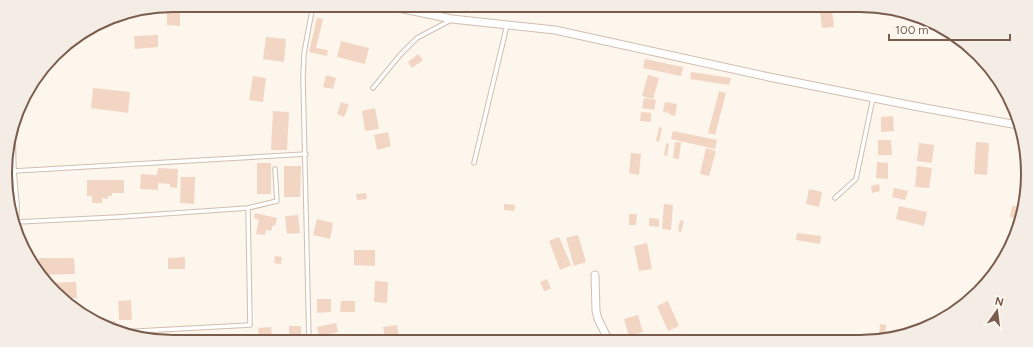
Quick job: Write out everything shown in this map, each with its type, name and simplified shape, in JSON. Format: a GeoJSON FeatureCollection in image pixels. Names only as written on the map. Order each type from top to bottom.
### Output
{"type":"FeatureCollection","features":[{"type":"Feature","properties":{"kind":"street"},"geometry":{"type":"LineString","coordinates":[[416,12],[452,20],[555,30],[769,77],[1013,124]]}},
{"type":"Feature","properties":{"kind":"street"},"geometry":{"type":"LineString","coordinates":[[595,275],[596,311],[598,319],[606,335]]}},
{"type":"Feature","properties":{"kind":"lane"},"geometry":{"type":"LineString","coordinates":[[309,335],[306,154],[304,126],[304,53],[312,12]]}},
{"type":"Feature","properties":{"kind":"lane"},"geometry":{"type":"LineString","coordinates":[[373,88],[400,55],[417,38],[452,20]]}},
{"type":"Feature","properties":{"kind":"lane"},"geometry":{"type":"LineString","coordinates":[[474,163],[507,25]]}},
{"type":"Feature","properties":{"kind":"lane"},"geometry":{"type":"LineString","coordinates":[[834,198],[856,179],[873,98]]}},
{"type":"Feature","properties":{"kind":"lane"},"geometry":{"type":"LineString","coordinates":[[13,150],[17,212]]}},
{"type":"Feature","properties":{"kind":"lane"},"geometry":{"type":"LineString","coordinates":[[14,171],[306,154]]}},
{"type":"Feature","properties":{"kind":"lane"},"geometry":{"type":"LineString","coordinates":[[20,222],[248,208],[276,201],[275,169]]}},
{"type":"Feature","properties":{"kind":"lane"},"geometry":{"type":"LineString","coordinates":[[139,331],[250,325],[248,208]]}},
{"type":"Feature","properties":{"kind":"building"},"geometry":{"type":"Polygon","coordinates":[[[167,12],[180,12],[180,26],[167,25],[167,12]]]}},
{"type":"Feature","properties":{"kind":"building"},"geometry":{"type":"Polygon","coordinates":[[[820,12],[832,12],[834,27],[822,28],[820,12]]]}},
{"type":"Feature","properties":{"kind":"building"},"geometry":{"type":"Polygon","coordinates":[[[317,18],[323,19],[316,48],[328,50],[327,56],[309,52],[317,18]]]}},
{"type":"Feature","properties":{"kind":"building"},"geometry":{"type":"Polygon","coordinates":[[[158,35],[158,47],[135,49],[134,36],[158,35]]]}},
{"type":"Feature","properties":{"kind":"building"},"geometry":{"type":"Polygon","coordinates":[[[266,37],[286,39],[284,62],[263,59],[266,37]]]}},
{"type":"Feature","properties":{"kind":"building"},"geometry":{"type":"Polygon","coordinates":[[[341,41],[369,48],[365,64],[337,57],[341,41]]]}},
{"type":"Feature","properties":{"kind":"building"},"geometry":{"type":"Polygon","coordinates":[[[418,54],[423,60],[412,68],[408,62],[418,54]]]}},
{"type":"Feature","properties":{"kind":"building"},"geometry":{"type":"Polygon","coordinates":[[[645,59],[683,67],[681,76],[643,68],[645,59]]]}},
{"type":"Feature","properties":{"kind":"building"},"geometry":{"type":"Polygon","coordinates":[[[691,72],[731,78],[729,85],[690,79],[691,72]]]}},
{"type":"Feature","properties":{"kind":"building"},"geometry":{"type":"Polygon","coordinates":[[[326,75],[336,78],[333,89],[323,87],[326,75]]]}},
{"type":"Feature","properties":{"kind":"building"},"geometry":{"type":"Polygon","coordinates":[[[648,75],[659,78],[653,99],[642,96],[648,75]]]}},
{"type":"Feature","properties":{"kind":"building"},"geometry":{"type":"Polygon","coordinates":[[[253,76],[266,78],[263,102],[249,100],[253,76]]]}},
{"type":"Feature","properties":{"kind":"building"},"geometry":{"type":"Polygon","coordinates":[[[93,88],[130,92],[128,113],[91,108],[93,88]]]}},
{"type":"Feature","properties":{"kind":"building"},"geometry":{"type":"Polygon","coordinates":[[[719,91],[726,93],[715,135],[708,133],[719,91]]]}},
{"type":"Feature","properties":{"kind":"building"},"geometry":{"type":"Polygon","coordinates":[[[644,98],[656,100],[654,110],[642,108],[644,98]]]}},
{"type":"Feature","properties":{"kind":"building"},"geometry":{"type":"Polygon","coordinates":[[[341,102],[349,105],[344,117],[337,114],[341,102]]]}},
{"type":"Feature","properties":{"kind":"building"},"geometry":{"type":"Polygon","coordinates":[[[665,102],[677,104],[675,116],[670,115],[670,113],[663,112],[665,102]]]}},
{"type":"Feature","properties":{"kind":"building"},"geometry":{"type":"Polygon","coordinates":[[[375,108],[379,129],[365,131],[362,111],[375,108]]]}},
{"type":"Feature","properties":{"kind":"building"},"geometry":{"type":"Polygon","coordinates":[[[273,111],[289,112],[287,150],[271,150],[273,111]]]}},
{"type":"Feature","properties":{"kind":"building"},"geometry":{"type":"Polygon","coordinates":[[[641,112],[651,113],[651,122],[640,121],[641,112]]]}},
{"type":"Feature","properties":{"kind":"building"},"geometry":{"type":"Polygon","coordinates":[[[893,116],[894,131],[881,132],[881,117],[893,116]]]}},
{"type":"Feature","properties":{"kind":"building"},"geometry":{"type":"Polygon","coordinates":[[[659,127],[662,128],[659,142],[656,141],[659,127]]]}},
{"type":"Feature","properties":{"kind":"building"},"geometry":{"type":"Polygon","coordinates":[[[673,131],[717,140],[715,149],[671,139],[673,131]]]}},
{"type":"Feature","properties":{"kind":"building"},"geometry":{"type":"Polygon","coordinates":[[[388,132],[391,146],[377,150],[374,135],[388,132]]]}},
{"type":"Feature","properties":{"kind":"building"},"geometry":{"type":"Polygon","coordinates":[[[878,140],[891,140],[892,155],[878,155],[878,140]]]}},
{"type":"Feature","properties":{"kind":"building"},"geometry":{"type":"Polygon","coordinates":[[[675,142],[681,142],[679,159],[673,158],[675,142]]]}},
{"type":"Feature","properties":{"kind":"building"},"geometry":{"type":"Polygon","coordinates":[[[976,142],[989,143],[987,175],[974,174],[976,142]]]}},
{"type":"Feature","properties":{"kind":"building"},"geometry":{"type":"Polygon","coordinates":[[[666,143],[669,144],[667,156],[664,155],[666,143]]]}},
{"type":"Feature","properties":{"kind":"building"},"geometry":{"type":"Polygon","coordinates":[[[919,143],[934,145],[932,163],[917,161],[919,143]]]}},
{"type":"Feature","properties":{"kind":"building"},"geometry":{"type":"Polygon","coordinates":[[[706,148],[716,151],[709,176],[700,174],[706,148]]]}},
{"type":"Feature","properties":{"kind":"building"},"geometry":{"type":"Polygon","coordinates":[[[631,153],[641,154],[639,175],[629,173],[631,153]]]}},
{"type":"Feature","properties":{"kind":"building"},"geometry":{"type":"Polygon","coordinates":[[[877,162],[888,163],[888,179],[876,178],[877,162]]]}},
{"type":"Feature","properties":{"kind":"building"},"geometry":{"type":"Polygon","coordinates":[[[257,163],[271,163],[271,194],[257,194],[257,163]]]}},
{"type":"Feature","properties":{"kind":"building"},"geometry":{"type":"Polygon","coordinates":[[[284,166],[301,166],[300,197],[284,197],[284,166]]]}},
{"type":"Feature","properties":{"kind":"building"},"geometry":{"type":"Polygon","coordinates":[[[917,166],[932,168],[929,188],[915,187],[917,166]]]}},
{"type":"Feature","properties":{"kind":"building"},"geometry":{"type":"Polygon","coordinates":[[[158,168],[178,169],[177,188],[170,187],[170,184],[158,183],[158,190],[140,189],[141,174],[157,175],[158,168]]]}},
{"type":"Feature","properties":{"kind":"building"},"geometry":{"type":"Polygon","coordinates":[[[181,177],[195,177],[194,204],[180,203],[181,177]]]}},
{"type":"Feature","properties":{"kind":"building"},"geometry":{"type":"Polygon","coordinates":[[[87,180],[124,180],[124,193],[112,193],[112,196],[108,196],[108,199],[102,198],[102,203],[92,203],[92,196],[87,196],[87,180]]]}},
{"type":"Feature","properties":{"kind":"building"},"geometry":{"type":"Polygon","coordinates":[[[879,184],[880,191],[872,193],[871,186],[879,184]]]}},
{"type":"Feature","properties":{"kind":"building"},"geometry":{"type":"Polygon","coordinates":[[[894,188],[908,191],[905,200],[892,197],[894,188]]]}},
{"type":"Feature","properties":{"kind":"building"},"geometry":{"type":"Polygon","coordinates":[[[809,189],[822,192],[819,207],[806,204],[809,189]]]}},
{"type":"Feature","properties":{"kind":"building"},"geometry":{"type":"Polygon","coordinates":[[[366,193],[367,199],[357,200],[356,194],[366,193]]]}},
{"type":"Feature","properties":{"kind":"building"},"geometry":{"type":"Polygon","coordinates":[[[504,204],[515,205],[514,211],[504,210],[504,204]]]}},
{"type":"Feature","properties":{"kind":"building"},"geometry":{"type":"Polygon","coordinates":[[[664,204],[673,205],[671,230],[662,229],[664,204]]]}},
{"type":"Feature","properties":{"kind":"building"},"geometry":{"type":"Polygon","coordinates":[[[899,206],[927,212],[924,226],[896,219],[899,206]]]}},
{"type":"Feature","properties":{"kind":"building"},"geometry":{"type":"Polygon","coordinates":[[[1012,206],[1017,207],[1014,218],[1010,217],[1012,206]]]}},
{"type":"Feature","properties":{"kind":"building"},"geometry":{"type":"Polygon","coordinates":[[[255,213],[277,218],[275,226],[273,225],[271,231],[266,230],[265,235],[256,234],[259,220],[254,218],[255,213]]]}},
{"type":"Feature","properties":{"kind":"building"},"geometry":{"type":"Polygon","coordinates":[[[629,214],[637,214],[636,225],[629,225],[629,214]]]}},
{"type":"Feature","properties":{"kind":"building"},"geometry":{"type":"Polygon","coordinates":[[[298,215],[300,233],[287,234],[285,216],[298,215]]]}},
{"type":"Feature","properties":{"kind":"building"},"geometry":{"type":"Polygon","coordinates":[[[649,218],[659,219],[659,227],[649,226],[649,218]]]}},
{"type":"Feature","properties":{"kind":"building"},"geometry":{"type":"Polygon","coordinates":[[[317,219],[333,223],[330,239],[313,235],[317,219]]]}},
{"type":"Feature","properties":{"kind":"building"},"geometry":{"type":"Polygon","coordinates":[[[680,220],[684,221],[681,232],[678,231],[680,220]]]}},
{"type":"Feature","properties":{"kind":"building"},"geometry":{"type":"Polygon","coordinates":[[[797,233],[821,236],[820,244],[796,240],[797,233]]]}},
{"type":"Feature","properties":{"kind":"building"},"geometry":{"type":"Polygon","coordinates":[[[578,235],[586,262],[574,266],[566,238],[578,235]]]}},
{"type":"Feature","properties":{"kind":"building"},"geometry":{"type":"Polygon","coordinates":[[[559,237],[571,265],[560,270],[549,241],[559,237]]]}},
{"type":"Feature","properties":{"kind":"building"},"geometry":{"type":"Polygon","coordinates":[[[647,243],[652,269],[639,271],[634,246],[647,243]]]}},
{"type":"Feature","properties":{"kind":"building"},"geometry":{"type":"Polygon","coordinates":[[[354,250],[375,250],[375,266],[354,265],[354,250]]]}},
{"type":"Feature","properties":{"kind":"building"},"geometry":{"type":"Polygon","coordinates":[[[275,256],[282,257],[281,264],[274,263],[275,256]]]}},
{"type":"Feature","properties":{"kind":"building"},"geometry":{"type":"Polygon","coordinates":[[[185,257],[185,269],[168,269],[168,258],[185,257]]]}},
{"type":"Feature","properties":{"kind":"building"},"geometry":{"type":"Polygon","coordinates":[[[39,258],[74,258],[75,274],[47,275],[39,263],[39,258]]]}},
{"type":"Feature","properties":{"kind":"building"},"geometry":{"type":"Polygon","coordinates":[[[547,279],[551,289],[544,291],[540,282],[547,279]]]}},
{"type":"Feature","properties":{"kind":"building"},"geometry":{"type":"Polygon","coordinates":[[[375,281],[388,282],[387,303],[374,302],[375,281]]]}},
{"type":"Feature","properties":{"kind":"building"},"geometry":{"type":"Polygon","coordinates":[[[76,282],[77,298],[70,298],[54,283],[76,282]]]}},
{"type":"Feature","properties":{"kind":"building"},"geometry":{"type":"Polygon","coordinates":[[[317,299],[331,299],[331,312],[317,313],[317,299]]]}},
{"type":"Feature","properties":{"kind":"building"},"geometry":{"type":"Polygon","coordinates":[[[131,300],[132,320],[119,320],[118,301],[131,300]]]}},
{"type":"Feature","properties":{"kind":"building"},"geometry":{"type":"Polygon","coordinates":[[[341,301],[355,301],[355,312],[340,312],[341,301]]]}},
{"type":"Feature","properties":{"kind":"building"},"geometry":{"type":"Polygon","coordinates":[[[668,301],[679,326],[668,331],[657,306],[668,301]]]}},
{"type":"Feature","properties":{"kind":"building"},"geometry":{"type":"Polygon","coordinates":[[[638,315],[643,332],[629,335],[624,319],[638,315]]]}},
{"type":"Feature","properties":{"kind":"building"},"geometry":{"type":"Polygon","coordinates":[[[108,321],[115,321],[116,324],[108,321]]]}},
{"type":"Feature","properties":{"kind":"building"},"geometry":{"type":"Polygon","coordinates":[[[336,323],[338,332],[319,335],[317,327],[336,323]]]}},
{"type":"Feature","properties":{"kind":"building"},"geometry":{"type":"Polygon","coordinates":[[[880,324],[886,325],[885,333],[879,334],[880,324]]]}},
{"type":"Feature","properties":{"kind":"building"},"geometry":{"type":"Polygon","coordinates":[[[397,325],[399,335],[385,335],[383,327],[397,325]]]}},
{"type":"Feature","properties":{"kind":"building"},"geometry":{"type":"Polygon","coordinates":[[[289,326],[301,326],[301,335],[289,335],[289,326]]]}},
{"type":"Feature","properties":{"kind":"building"},"geometry":{"type":"Polygon","coordinates":[[[271,327],[272,335],[259,335],[258,328],[271,327]]]}}]}
